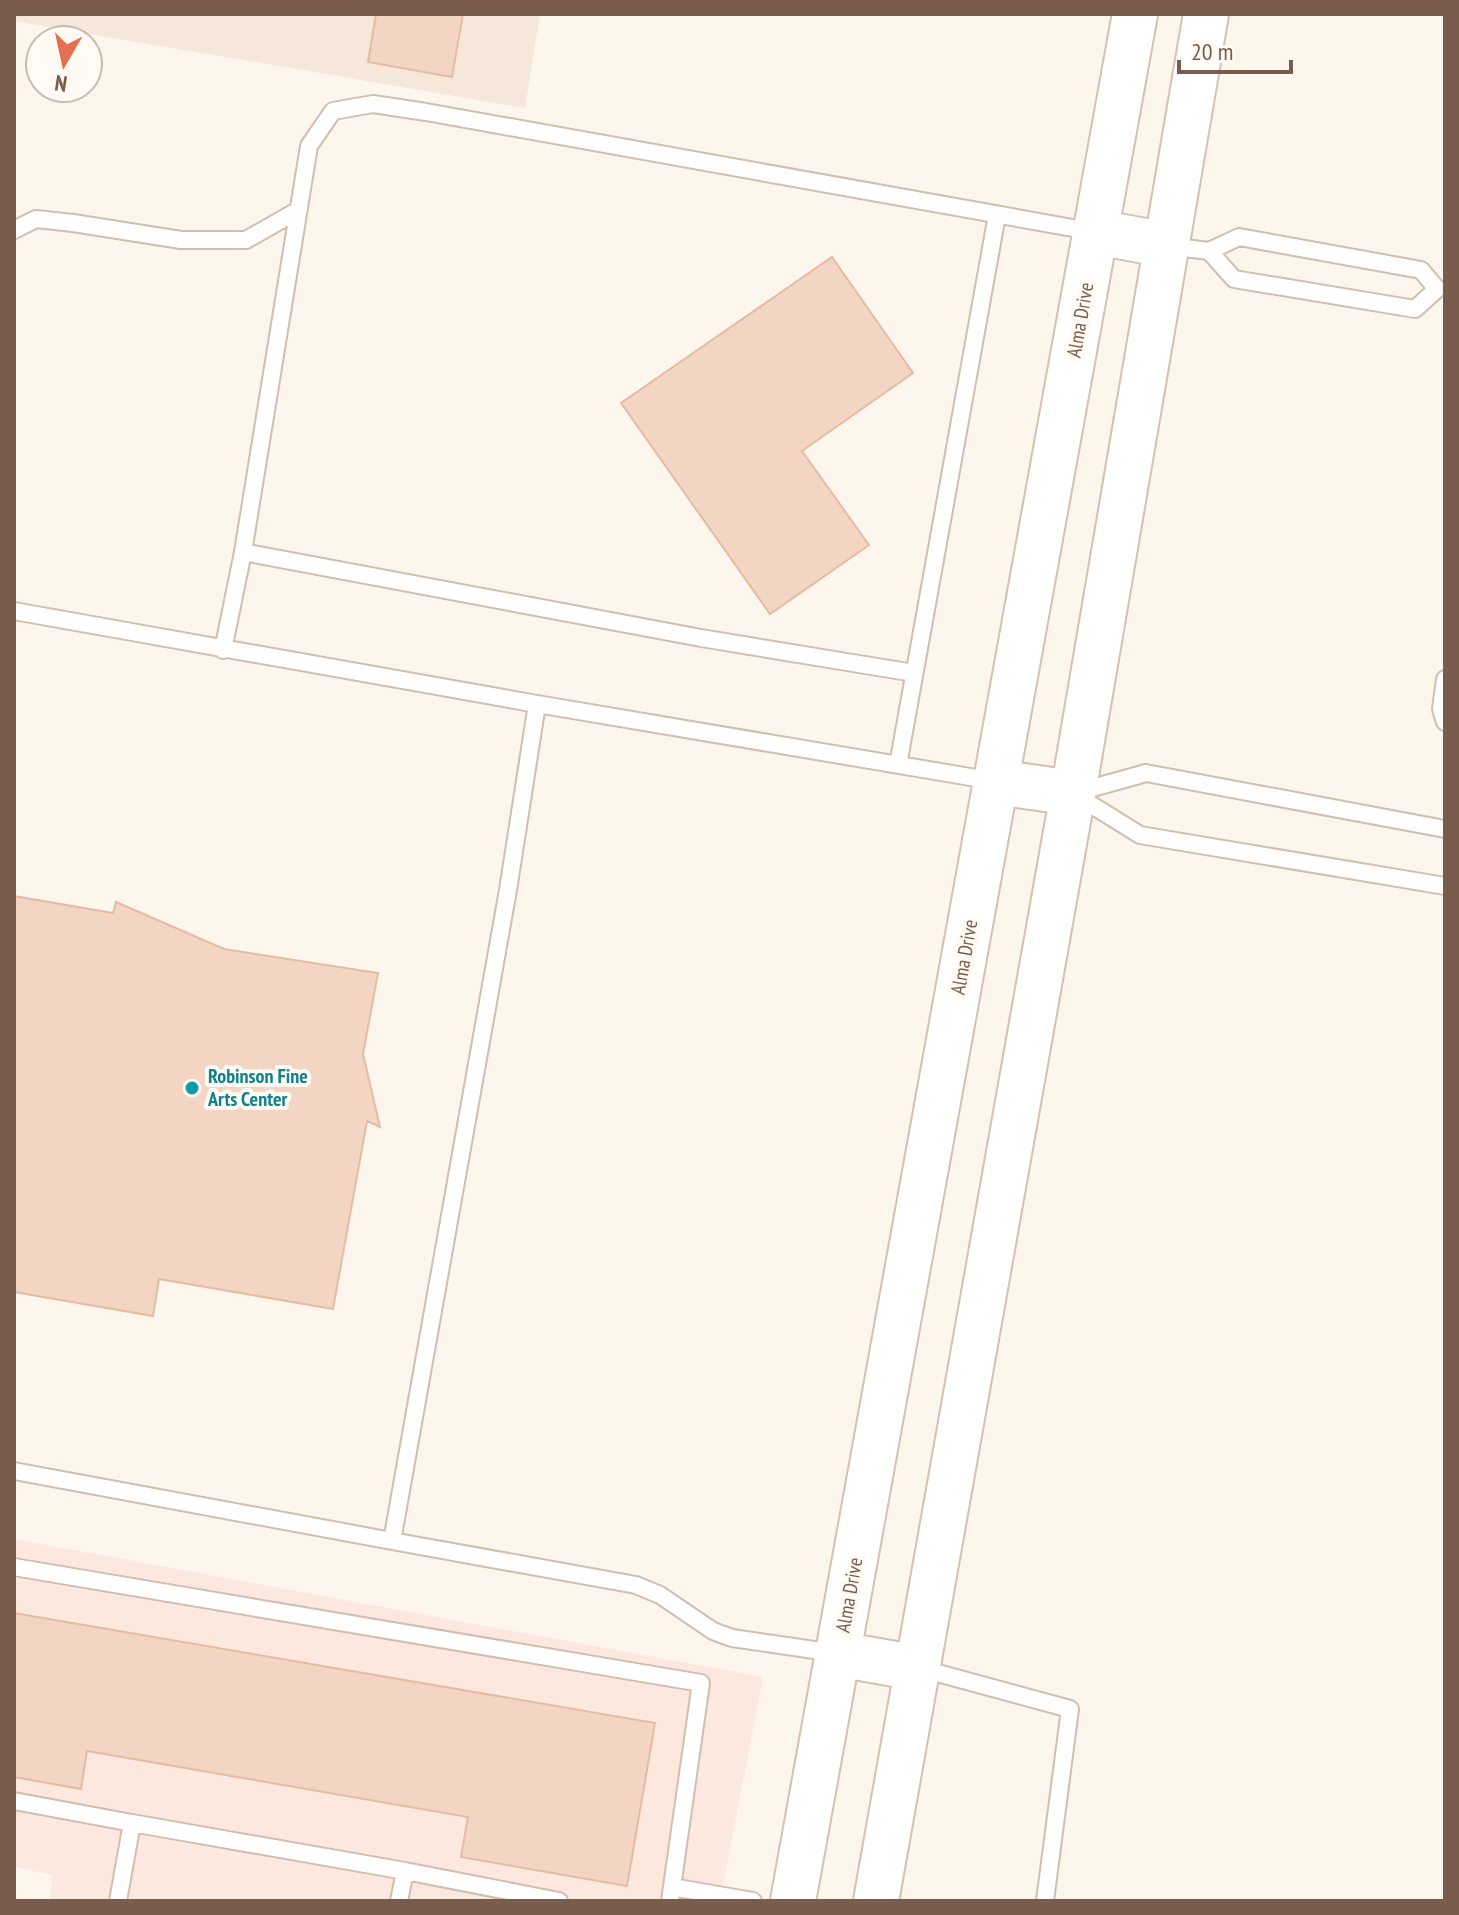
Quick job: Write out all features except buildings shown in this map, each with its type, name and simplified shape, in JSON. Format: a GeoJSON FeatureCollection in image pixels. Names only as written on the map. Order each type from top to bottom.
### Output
{"type":"FeatureCollection","features":[{"type":"Feature","properties":{"kind":"main road","name":"Alma Drive"},"geometry":{"type":"LineString","coordinates":[[793,1901],[1135,14]]}},
{"type":"Feature","properties":{"kind":"main road"},"geometry":{"type":"LineString","coordinates":[[876,1901],[1073,793],[1188,248],[1206,14]]}},
{"type":"Feature","properties":{"kind":"main road"},"geometry":{"type":"LineString","coordinates":[[1096,232],[1188,248]]}},
{"type":"Feature","properties":{"kind":"main road"},"geometry":{"type":"LineString","coordinates":[[996,782],[1073,793]]}},
{"type":"Feature","properties":{"kind":"main road"},"geometry":{"type":"LineString","coordinates":[[838,1654],[918,1668]]}},
{"type":"Feature","properties":{"kind":"lane"},"geometry":{"type":"LineString","coordinates":[[223,650],[243,552],[309,146],[333,111],[373,104],[1096,232]]}},
{"type":"Feature","properties":{"kind":"lane"},"geometry":{"type":"LineString","coordinates":[[14,230],[36,219],[181,240],[246,240],[297,211]]}},
{"type":"Feature","properties":{"kind":"lane"},"geometry":{"type":"LineString","coordinates":[[898,765],[997,215]]}},
{"type":"Feature","properties":{"kind":"lane"},"geometry":{"type":"LineString","coordinates":[[1239,237],[1421,270],[1441,289],[1415,309],[1234,279],[1188,248],[1239,237]]}},
{"type":"Feature","properties":{"kind":"lane"},"geometry":{"type":"LineString","coordinates":[[243,552],[701,638],[914,673]]}},
{"type":"Feature","properties":{"kind":"lane"},"geometry":{"type":"LineString","coordinates":[[14,611],[223,650],[996,782]]}},
{"type":"Feature","properties":{"kind":"lane"},"geometry":{"type":"LineString","coordinates":[[1445,679],[1441,709],[1445,722]]}},
{"type":"Feature","properties":{"kind":"lane"},"geometry":{"type":"LineString","coordinates":[[392,1541],[508,890],[537,704]]}},
{"type":"Feature","properties":{"kind":"lane"},"geometry":{"type":"LineString","coordinates":[[1073,793],[1146,773],[1445,829]]}},
{"type":"Feature","properties":{"kind":"lane"},"geometry":{"type":"LineString","coordinates":[[1073,793],[1140,835],[1445,886]]}},
{"type":"Feature","properties":{"kind":"lane"},"geometry":{"type":"LineString","coordinates":[[14,1471],[636,1585],[660,1595],[713,1631],[732,1638],[838,1654]]}},
{"type":"Feature","properties":{"kind":"lane"},"geometry":{"type":"LineString","coordinates":[[14,1567],[701,1683],[671,1894],[753,1901]]}},
{"type":"Feature","properties":{"kind":"lane"},"geometry":{"type":"LineString","coordinates":[[918,1668],[1070,1709],[1045,1901]]}},
{"type":"Feature","properties":{"kind":"lane"},"geometry":{"type":"LineString","coordinates":[[14,1801],[559,1901]]}},
{"type":"Feature","properties":{"kind":"lane"},"geometry":{"type":"LineString","coordinates":[[118,1901],[132,1823]]}},
{"type":"Feature","properties":{"kind":"lane"},"geometry":{"type":"LineString","coordinates":[[399,1901],[405,1871]]}},
{"type":"Feature","properties":{"kind":"shaded area"},"geometry":{"type":"Polygon","coordinates":[[[14,14],[540,14],[525,108],[104,36],[104,24],[32,24],[14,21],[14,14]]]}},
{"type":"Feature","properties":{"kind":"shaded area"},"geometry":{"type":"Polygon","coordinates":[[[14,1539],[763,1677],[720,1901],[49,1901],[53,1875],[14,1867],[14,1539]]]}},
{"type":"Feature","properties":{"kind":"place","name":"Robinson Fine Arts Center"},"geometry":{"type":"Point","coordinates":[192,1088]}}]}
